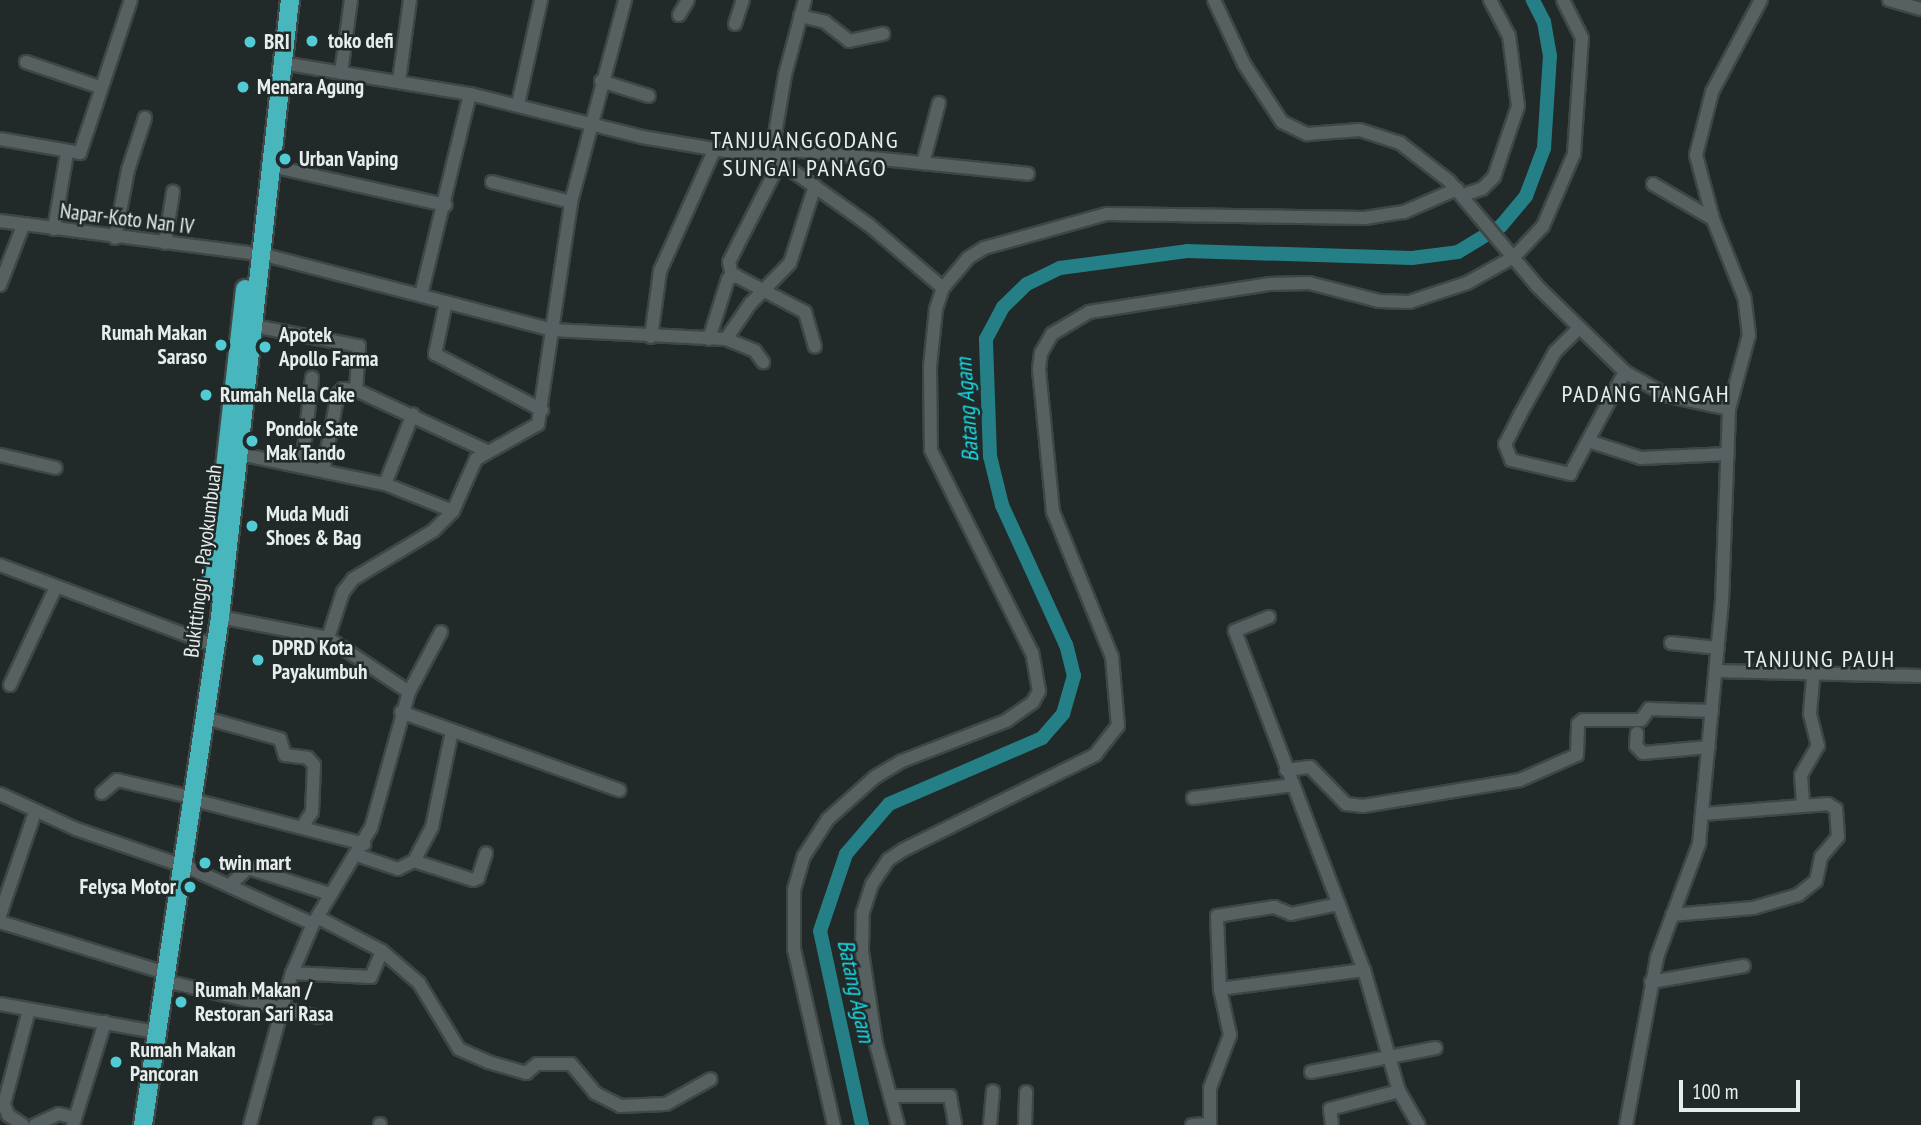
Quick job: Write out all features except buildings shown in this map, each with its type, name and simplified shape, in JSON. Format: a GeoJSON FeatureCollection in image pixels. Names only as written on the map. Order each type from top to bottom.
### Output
{"type":"FeatureCollection","features":[{"type":"Feature","properties":{"kind":"highway","name":"Bukittinggi - Payokumbuah"},"geometry":{"type":"LineString","coordinates":[[133,1125],[188,798],[205,642],[242,377],[281,0]]}},
{"type":"Feature","properties":{"kind":"highway","name":"Bukittinggi - Payokumbuah"},"geometry":{"type":"LineString","coordinates":[[242,377],[254,326],[255,254],[271,166],[290,0]]}},
{"type":"Feature","properties":{"kind":"highway","name":"Bukittinggi - Payokumbuah"},"geometry":{"type":"LineString","coordinates":[[188,798],[205,719],[220,617],[240,454],[237,416]]}},
{"type":"Feature","properties":{"kind":"highway","name":"Bukittinggi - Payokumbuah"},"geometry":{"type":"LineString","coordinates":[[143,1125],[150,1031]]}},
{"type":"Feature","properties":{"kind":"street"},"geometry":{"type":"LineString","coordinates":[[0,139],[67,153],[82,150],[99,87],[131,0]]}},
{"type":"Feature","properties":{"kind":"street"},"geometry":{"type":"LineString","coordinates":[[341,73],[351,0]]}},
{"type":"Feature","properties":{"kind":"street"},"geometry":{"type":"LineString","coordinates":[[398,81],[411,0]]}},
{"type":"Feature","properties":{"kind":"street"},"geometry":{"type":"LineString","coordinates":[[518,104],[541,0]]}},
{"type":"Feature","properties":{"kind":"street"},"geometry":{"type":"LineString","coordinates":[[328,638],[343,592],[353,579],[424,538],[453,511],[476,459],[530,431],[542,410],[560,255],[601,81],[625,0]]}},
{"type":"Feature","properties":{"kind":"street"},"geometry":{"type":"LineString","coordinates":[[679,15],[688,0]]}},
{"type":"Feature","properties":{"kind":"street"},"geometry":{"type":"LineString","coordinates":[[735,24],[743,0]]}},
{"type":"Feature","properties":{"kind":"street"},"geometry":{"type":"LineString","coordinates":[[709,339],[732,277],[729,262],[775,154],[804,0]]}},
{"type":"Feature","properties":{"kind":"street"},"geometry":{"type":"LineString","coordinates":[[1214,0],[1244,64],[1282,122],[1307,134],[1360,130],[1400,143],[1463,196],[1578,329],[1625,372],[1668,396],[1729,409]]}},
{"type":"Feature","properties":{"kind":"street"},"geometry":{"type":"LineString","coordinates":[[834,1125],[794,949],[794,890],[804,856],[828,819],[875,777],[911,757],[1006,721],[1033,702],[1039,691],[1031,653],[931,450],[930,367],[936,309],[943,288],[968,258],[984,248],[1107,214],[1365,218],[1404,212],[1482,189],[1494,177],[1518,106],[1509,36],[1490,0]]}},
{"type":"Feature","properties":{"kind":"street"},"geometry":{"type":"LineString","coordinates":[[898,1125],[876,1044],[862,951],[863,912],[873,884],[888,860],[903,850],[1095,755],[1118,726],[1112,657],[1053,512],[1039,369],[1041,353],[1052,334],[1089,312],[1269,284],[1309,283],[1379,301],[1409,302],[1467,283],[1514,257],[1543,226],[1574,154],[1582,38],[1563,0]]}},
{"type":"Feature","properties":{"kind":"street"},"geometry":{"type":"LineString","coordinates":[[1626,1125],[1651,982],[1672,915],[1699,844],[1717,671],[1729,409],[1749,335],[1749,317],[1713,219],[1696,155],[1699,134],[1712,92],[1761,0]]}},
{"type":"Feature","properties":{"kind":"street"},"geometry":{"type":"LineString","coordinates":[[1889,0],[1921,9]]}},
{"type":"Feature","properties":{"kind":"street"},"geometry":{"type":"LineString","coordinates":[[800,16],[825,22],[849,41],[883,34]]}},
{"type":"Feature","properties":{"kind":"street"},"geometry":{"type":"LineString","coordinates":[[26,62],[99,87]]}},
{"type":"Feature","properties":{"kind":"street"},"geometry":{"type":"LineString","coordinates":[[282,63],[470,94],[714,150],[761,156],[803,151],[1028,173]]}},
{"type":"Feature","properties":{"kind":"street"},"geometry":{"type":"LineString","coordinates":[[601,81],[649,96]]}},
{"type":"Feature","properties":{"kind":"street"},"geometry":{"type":"LineString","coordinates":[[421,295],[446,205],[470,94]]}},
{"type":"Feature","properties":{"kind":"street"},"geometry":{"type":"LineString","coordinates":[[923,163],[939,103]]}},
{"type":"Feature","properties":{"kind":"street"},"geometry":{"type":"LineString","coordinates":[[115,238],[128,170],[145,118]]}},
{"type":"Feature","properties":{"kind":"street"},"geometry":{"type":"LineString","coordinates":[[652,337],[660,271],[714,150]]}},
{"type":"Feature","properties":{"kind":"street"},"geometry":{"type":"LineString","coordinates":[[54,229],[67,153]]}},
{"type":"Feature","properties":{"kind":"street"},"geometry":{"type":"LineString","coordinates":[[775,154],[943,288]]}},
{"type":"Feature","properties":{"kind":"street"},"geometry":{"type":"LineString","coordinates":[[271,166],[446,205]]}},
{"type":"Feature","properties":{"kind":"street"},"geometry":{"type":"LineString","coordinates":[[492,182],[571,202]]}},
{"type":"Feature","properties":{"kind":"street"},"geometry":{"type":"LineString","coordinates":[[1653,184],[1713,219]]}},
{"type":"Feature","properties":{"kind":"street"},"geometry":{"type":"LineString","coordinates":[[763,362],[755,351],[726,339],[763,289],[781,277],[790,263],[816,186]]}},
{"type":"Feature","properties":{"kind":"street"},"geometry":{"type":"LineString","coordinates":[[165,243],[173,192]]}},
{"type":"Feature","properties":{"kind":"street","name":"Napar-Koto Nan IV"},"geometry":{"type":"LineString","coordinates":[[0,221],[115,238],[255,254],[553,330],[726,339]]}},
{"type":"Feature","properties":{"kind":"street"},"geometry":{"type":"LineString","coordinates":[[0,285],[23,226]]}},
{"type":"Feature","properties":{"kind":"street"},"geometry":{"type":"LineString","coordinates":[[732,277],[763,289],[805,312],[815,347]]}},
{"type":"Feature","properties":{"kind":"street"},"geometry":{"type":"LineString","coordinates":[[446,302],[435,354],[542,410]]}},
{"type":"Feature","properties":{"kind":"street"},"geometry":{"type":"LineString","coordinates":[[254,326],[361,347],[356,390]]}},
{"type":"Feature","properties":{"kind":"street"},"geometry":{"type":"LineString","coordinates":[[1578,329],[1555,352],[1505,449],[1511,460],[1567,475],[1625,372]]}},
{"type":"Feature","properties":{"kind":"street"},"geometry":{"type":"LineString","coordinates":[[302,467],[312,378]]}},
{"type":"Feature","properties":{"kind":"street"},"geometry":{"type":"LineString","coordinates":[[323,471],[338,394],[343,389],[356,390],[413,414],[487,451]]}},
{"type":"Feature","properties":{"kind":"street"},"geometry":{"type":"LineString","coordinates":[[385,484],[413,414]]}},
{"type":"Feature","properties":{"kind":"street"},"geometry":{"type":"LineString","coordinates":[[1588,441],[1641,458],[1728,454]]}},
{"type":"Feature","properties":{"kind":"street"},"geometry":{"type":"LineString","coordinates":[[240,454],[385,484],[453,511]]}},
{"type":"Feature","properties":{"kind":"street"},"geometry":{"type":"LineString","coordinates":[[0,455],[56,468]]}},
{"type":"Feature","properties":{"kind":"street"},"geometry":{"type":"LineString","coordinates":[[0,565],[205,642]]}},
{"type":"Feature","properties":{"kind":"street"},"geometry":{"type":"LineString","coordinates":[[10,685],[56,586]]}},
{"type":"Feature","properties":{"kind":"street"},"geometry":{"type":"LineString","coordinates":[[220,617],[328,638],[408,692]]}},
{"type":"Feature","properties":{"kind":"street"},"geometry":{"type":"LineString","coordinates":[[1269,617],[1235,630],[1364,970],[1399,1091],[1419,1125]]}},
{"type":"Feature","properties":{"kind":"street"},"geometry":{"type":"LineString","coordinates":[[250,1125],[280,1007],[292,974],[315,920],[364,844],[408,692],[441,632]]}},
{"type":"Feature","properties":{"kind":"street"},"geometry":{"type":"LineString","coordinates":[[1671,643],[1718,648]]}},
{"type":"Feature","properties":{"kind":"street"},"geometry":{"type":"LineString","coordinates":[[1717,671],[1921,676]]}},
{"type":"Feature","properties":{"kind":"street"},"geometry":{"type":"LineString","coordinates":[[1803,803],[1801,775],[1818,746],[1810,713],[1813,675]]}},
{"type":"Feature","properties":{"kind":"street"},"geometry":{"type":"LineString","coordinates":[[1286,770],[1310,767],[1346,804],[1363,806],[1520,780],[1577,755],[1578,724],[1583,720],[1641,720],[1649,709],[1712,711]]}},
{"type":"Feature","properties":{"kind":"street"},"geometry":{"type":"LineString","coordinates":[[401,712],[619,790]]}},
{"type":"Feature","properties":{"kind":"street"},"geometry":{"type":"LineString","coordinates":[[205,719],[280,739],[285,755],[308,758],[314,765],[312,812],[304,824]]}},
{"type":"Feature","properties":{"kind":"street"},"geometry":{"type":"LineString","coordinates":[[357,855],[398,869],[414,861],[432,827],[452,731]]}},
{"type":"Feature","properties":{"kind":"street"},"geometry":{"type":"LineString","coordinates":[[1637,733],[1636,746],[1643,753],[1709,747]]}},
{"type":"Feature","properties":{"kind":"street"},"geometry":{"type":"LineString","coordinates":[[102,793],[117,780],[304,824],[364,844]]}},
{"type":"Feature","properties":{"kind":"street"},"geometry":{"type":"LineString","coordinates":[[1193,798],[1293,785]]}},
{"type":"Feature","properties":{"kind":"street"},"geometry":{"type":"LineString","coordinates":[[0,795],[35,812],[230,885],[382,951],[419,984],[459,1049],[488,1062],[526,1073],[537,1064],[571,1064],[595,1093],[620,1106],[666,1104],[711,1079]]}},
{"type":"Feature","properties":{"kind":"street"},"geometry":{"type":"LineString","coordinates":[[1672,915],[1753,908],[1783,902],[1807,890],[1818,877],[1820,861],[1836,841],[1838,830],[1833,806],[1803,803],[1763,811],[1703,814]]}},
{"type":"Feature","properties":{"kind":"street"},"geometry":{"type":"LineString","coordinates":[[0,915],[35,812]]}},
{"type":"Feature","properties":{"kind":"street"},"geometry":{"type":"LineString","coordinates":[[414,861],[473,880],[478,878],[486,853]]}},
{"type":"Feature","properties":{"kind":"street"},"geometry":{"type":"LineString","coordinates":[[230,885],[248,868],[330,894]]}},
{"type":"Feature","properties":{"kind":"street"},"geometry":{"type":"LineString","coordinates":[[1192,1125],[1210,1125],[1210,1088],[1230,1035],[1220,989],[1219,914],[1274,907],[1291,914],[1339,904]]}},
{"type":"Feature","properties":{"kind":"street"},"geometry":{"type":"LineString","coordinates":[[0,922],[160,976],[317,1017]]}},
{"type":"Feature","properties":{"kind":"street"},"geometry":{"type":"LineString","coordinates":[[292,974],[368,979],[382,951]]}},
{"type":"Feature","properties":{"kind":"street"},"geometry":{"type":"LineString","coordinates":[[1651,982],[1744,966]]}},
{"type":"Feature","properties":{"kind":"street"},"geometry":{"type":"LineString","coordinates":[[1220,989],[1364,970]]}},
{"type":"Feature","properties":{"kind":"street"},"geometry":{"type":"LineString","coordinates":[[0,1004],[150,1031]]}},
{"type":"Feature","properties":{"kind":"street"},"geometry":{"type":"LineString","coordinates":[[23,1125],[8,1115],[4,1104],[29,1010]]}},
{"type":"Feature","properties":{"kind":"street"},"geometry":{"type":"LineString","coordinates":[[35,1125],[60,1114],[74,1121],[105,1022]]}},
{"type":"Feature","properties":{"kind":"street"},"geometry":{"type":"LineString","coordinates":[[1311,1072],[1390,1060],[1436,1048]]}},
{"type":"Feature","properties":{"kind":"street"},"geometry":{"type":"LineString","coordinates":[[990,1125],[993,1091]]}},
{"type":"Feature","properties":{"kind":"street"},"geometry":{"type":"LineString","coordinates":[[1332,1125],[1330,1109],[1399,1091]]}},
{"type":"Feature","properties":{"kind":"street"},"geometry":{"type":"LineString","coordinates":[[1025,1125],[1027,1092]]}},
{"type":"Feature","properties":{"kind":"street"},"geometry":{"type":"LineString","coordinates":[[890,1096],[950,1096],[955,1125]]}},
{"type":"Feature","properties":{"kind":"waterway","name":"Batang Agam"},"geometry":{"type":"LineString","coordinates":[[862,1125],[820,931],[846,854],[889,804],[1042,738],[1063,714],[1074,676],[1066,645],[1002,505],[990,456],[986,339],[1003,307],[1027,284],[1060,268],[1187,251],[1412,258],[1458,252],[1501,226],[1526,196],[1544,148],[1550,56],[1544,22],[1533,0]]}},
{"type":"Feature","properties":{"kind":"place","name":"toko defi"},"geometry":{"type":"Point","coordinates":[312,41]}},
{"type":"Feature","properties":{"kind":"place","name":"BRI"},"geometry":{"type":"Point","coordinates":[250,42]}},
{"type":"Feature","properties":{"kind":"place","name":"Menara Agung"},"geometry":{"type":"Point","coordinates":[243,87]}},
{"type":"Feature","properties":{"kind":"place","name":"Urban Vaping"},"geometry":{"type":"Point","coordinates":[285,159]}},
{"type":"Feature","properties":{"kind":"place","name":"Rumah Makan Saraso"},"geometry":{"type":"Point","coordinates":[221,345]}},
{"type":"Feature","properties":{"kind":"place","name":"Apotek Apollo Farma"},"geometry":{"type":"Point","coordinates":[265,347]}},
{"type":"Feature","properties":{"kind":"place","name":"Rumah Nella Cake"},"geometry":{"type":"Point","coordinates":[206,395]}},
{"type":"Feature","properties":{"kind":"place","name":"Pondok Sate Mak Tando"},"geometry":{"type":"Point","coordinates":[252,441]}},
{"type":"Feature","properties":{"kind":"place","name":"Muda Mudi Shoes & Bag"},"geometry":{"type":"Point","coordinates":[252,526]}},
{"type":"Feature","properties":{"kind":"place","name":"DPRD Kota Payakumbuh"},"geometry":{"type":"Point","coordinates":[258,660]}},
{"type":"Feature","properties":{"kind":"place","name":"twin mart"},"geometry":{"type":"Point","coordinates":[205,863]}},
{"type":"Feature","properties":{"kind":"place","name":"Felysa Motor"},"geometry":{"type":"Point","coordinates":[190,887]}},
{"type":"Feature","properties":{"kind":"place","name":"Rumah Makan / Restoran Sari Rasa"},"geometry":{"type":"Point","coordinates":[181,1002]}},
{"type":"Feature","properties":{"kind":"place","name":"Rumah Makan Pancoran"},"geometry":{"type":"Point","coordinates":[116,1062]}},
{"type":"Feature","properties":{"kind":"district","name":"TANJUANGGODANG SUNGAI PANAGO"},"geometry":{"type":"Point","coordinates":[805,154]}},
{"type":"Feature","properties":{"kind":"district","name":"PADANG TANGAH"},"geometry":{"type":"Point","coordinates":[1646,394]}},
{"type":"Feature","properties":{"kind":"district","name":"TANJUNG PAUH"},"geometry":{"type":"Point","coordinates":[1820,659]}}]}
